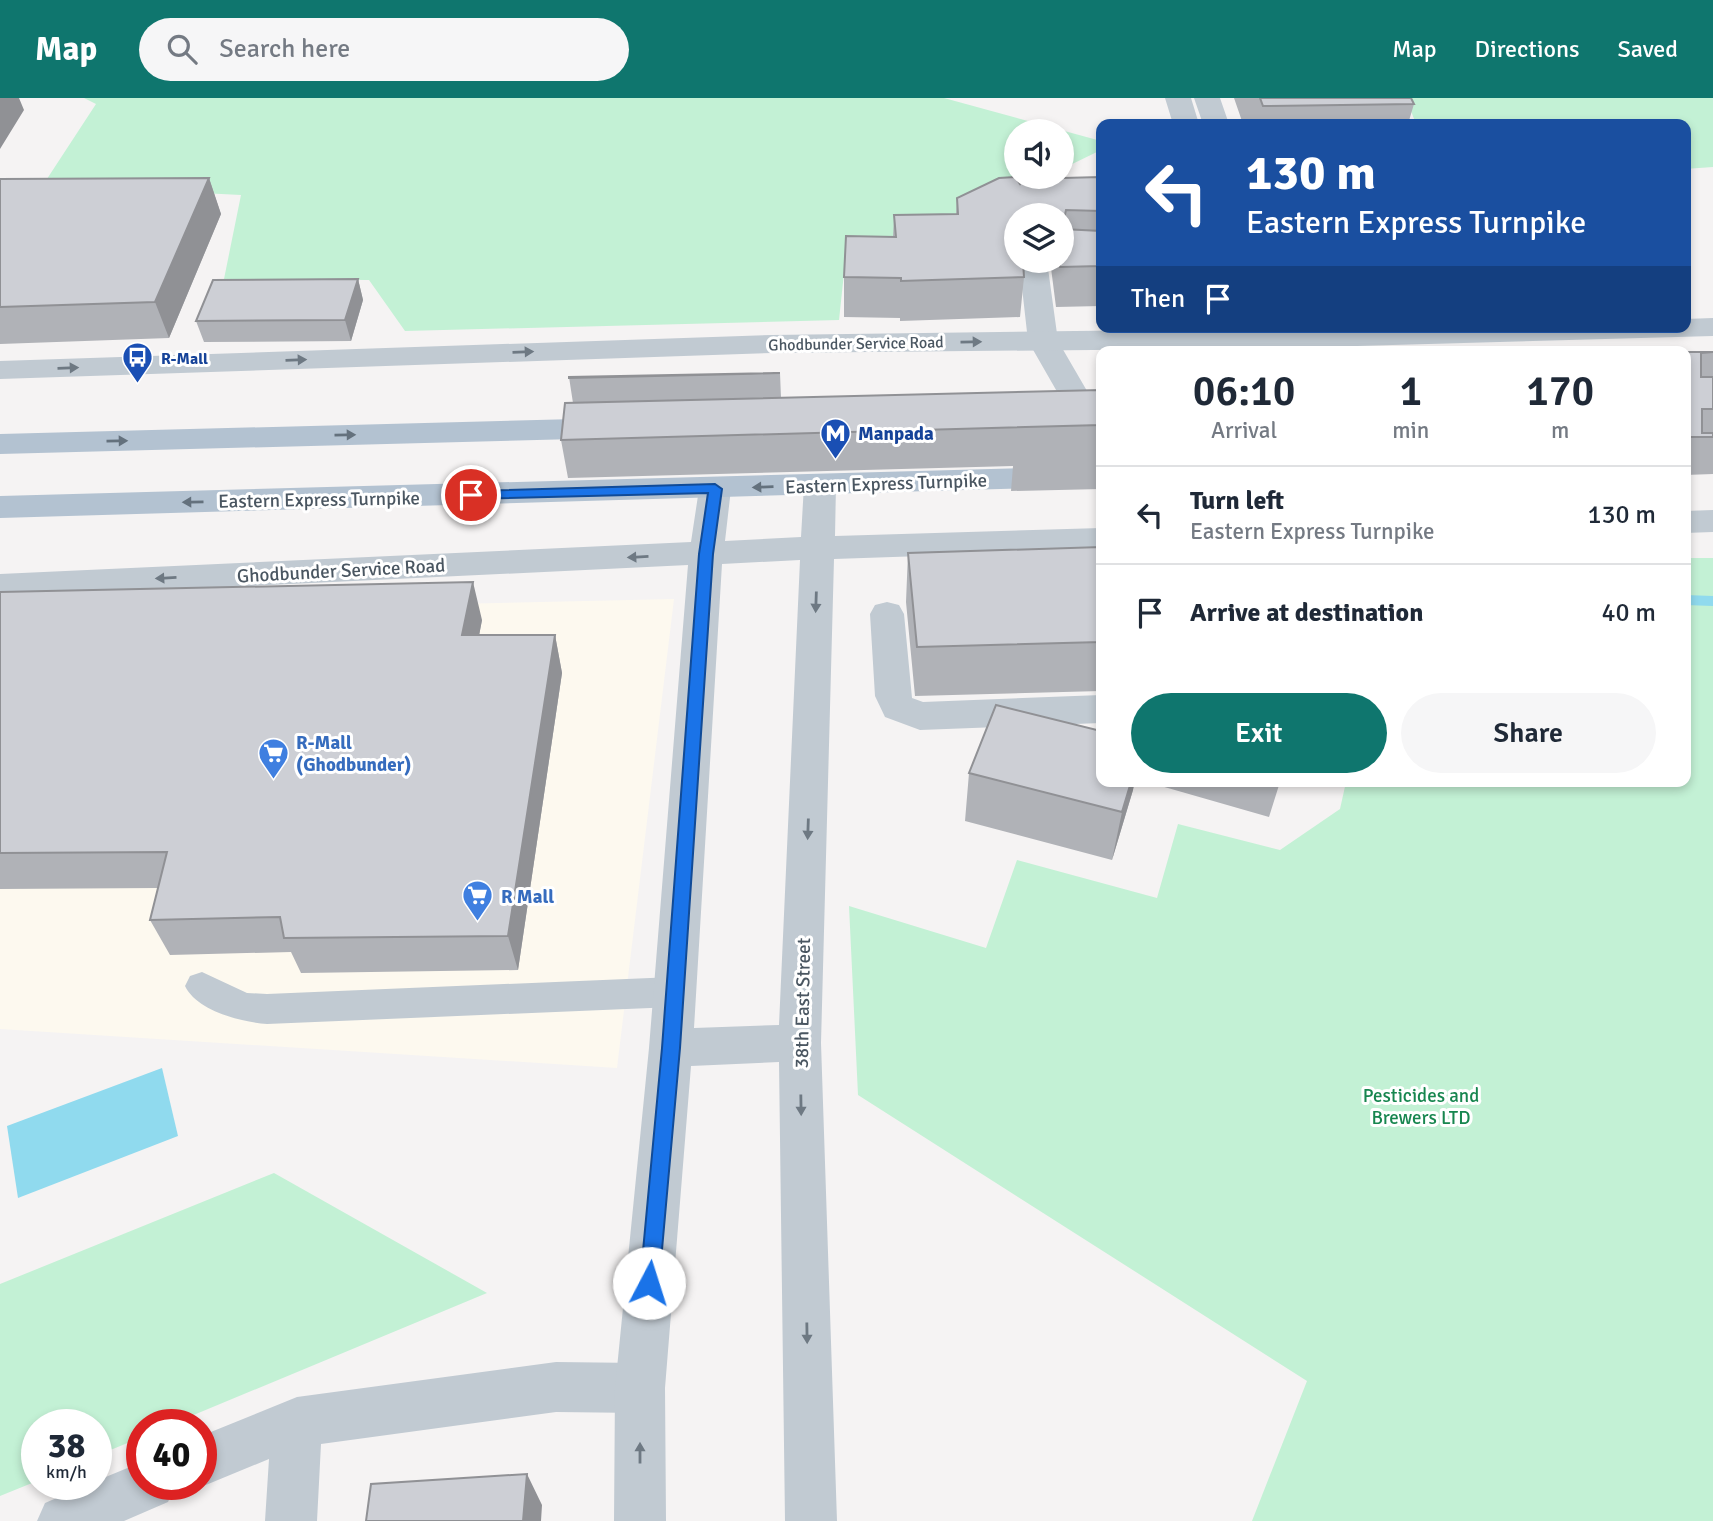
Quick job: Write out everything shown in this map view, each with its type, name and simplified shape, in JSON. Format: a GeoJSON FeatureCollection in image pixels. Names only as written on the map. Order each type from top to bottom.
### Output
{"type":"FeatureCollection","features":[{"type":"Feature","properties":{"kind":"main road"},"geometry":{"type":"LineString","coordinates":[[0,443],[639,427]]}},
{"type":"Feature","properties":{"kind":"main road","name":"Eastern Express Turnpike"},"geometry":{"type":"LineString","coordinates":[[0,507],[715,489],[1096,476]]}},
{"type":"Feature","properties":{"kind":"street"},"geometry":{"type":"LineString","coordinates":[[1178,98],[1184,119]]}},
{"type":"Feature","properties":{"kind":"street"},"geometry":{"type":"LineString","coordinates":[[1207,98],[1214,119]]}},
{"type":"Feature","properties":{"kind":"street"},"geometry":{"type":"LineString","coordinates":[[1034,273],[1043,341],[1082,416]]}},
{"type":"Feature","properties":{"kind":"street","name":"Ghodbunder Service Road"},"geometry":{"type":"LineString","coordinates":[[1691,327],[1713,327]]}},
{"type":"Feature","properties":{"kind":"street","name":"Ghodbunder Service Road"},"geometry":{"type":"LineString","coordinates":[[0,370],[772,344],[1043,341],[1270,333]]}},
{"type":"Feature","properties":{"kind":"street","name":"38th East Street"},"geometry":{"type":"LineString","coordinates":[[811,1521],[800,1043],[820,485]]}},
{"type":"Feature","properties":{"kind":"street"},"geometry":{"type":"LineString","coordinates":[[640,1521],[640,1388],[671,1048],[706,554],[715,489]]}},
{"type":"Feature","properties":{"kind":"street"},"geometry":{"type":"LineString","coordinates":[[1691,522],[1713,521]]}},
{"type":"Feature","properties":{"kind":"street","name":"Ghodbunder Service Road"},"geometry":{"type":"LineString","coordinates":[[0,586],[818,548],[1096,539]]}},
{"type":"Feature","properties":{"kind":"street"},"geometry":{"type":"LineString","coordinates":[[887,614],[893,696],[898,707],[920,716],[1096,709]]}},
{"type":"Feature","properties":{"kind":"street"},"geometry":{"type":"LineString","coordinates":[[671,1048],[800,1043]]}},
{"type":"Feature","properties":{"kind":"street"},"geometry":{"type":"LineString","coordinates":[[217,1455],[297,1422],[556,1387],[640,1388]]}},
{"type":"Feature","properties":{"kind":"street"},"geometry":{"type":"LineString","coordinates":[[291,1521],[297,1422]]}},
{"type":"Feature","properties":{"kind":"street"},"geometry":{"type":"LineString","coordinates":[[63,1521],[126,1494]]}},
{"type":"Feature","properties":{"kind":"lane"},"geometry":{"type":"LineString","coordinates":[[202,986],[242,1007],[267,1009],[674,992]]}},
{"type":"Feature","properties":{"kind":"shaded area"},"geometry":{"type":"Polygon","coordinates":[[[674,599],[617,1068],[0,1029],[0,614],[674,599]]]}},
{"type":"Feature","properties":{"kind":"green space"},"geometry":{"type":"Polygon","coordinates":[[[84,98],[944,98],[1021,119],[1004,119],[1004,189],[1023,189],[893,255],[844,273],[839,320],[405,331],[369,280],[224,279],[241,195],[43,185],[96,104],[84,98]]]}},
{"type":"Feature","properties":{"kind":"green space"},"geometry":{"type":"Polygon","coordinates":[[[1406,98],[1713,98],[1713,167],[1691,169],[1691,119],[1414,119],[1406,98]]]}},
{"type":"Feature","properties":{"kind":"green space"},"geometry":{"type":"Polygon","coordinates":[[[1074,134],[1096,140],[1096,152],[1074,163],[1074,134]]]}},
{"type":"Feature","properties":{"kind":"green space","name":"Pesticides and Brewers LTD"},"geometry":{"type":"Polygon","coordinates":[[[1691,558],[1713,558],[1713,1521],[1252,1521],[1307,1381],[858,1095],[849,906],[986,948],[1017,860],[1157,898],[1178,824],[1280,850],[1340,809],[1345,787],[1691,787],[1691,558]]]}},
{"type":"Feature","properties":{"kind":"green space"},"geometry":{"type":"Polygon","coordinates":[[[274,1173],[487,1293],[208,1409],[126,1409],[126,1444],[112,1449],[112,1409],[21,1409],[21,1487],[0,1496],[0,1284],[274,1173]]]}},
{"type":"Feature","properties":{"kind":"water"},"geometry":{"type":"Polygon","coordinates":[[[162,1068],[178,1136],[18,1198],[7,1126],[162,1068]]]}},
{"type":"Feature","properties":{"kind":"building"},"geometry":{"type":"Polygon","coordinates":[[[1260,98],[1411,98],[1414,104],[1263,106],[1260,98]]]}},
{"type":"Feature","properties":{"kind":"building"},"geometry":{"type":"Polygon","coordinates":[[[1096,177],[1096,211],[1074,210],[1074,203],[1004,203],[1004,273],[1024,273],[1024,277],[901,281],[901,278],[844,277],[846,236],[896,237],[894,215],[958,214],[957,198],[999,178],[1004,178],[1004,189],[1074,189],[1074,178],[1096,177]]]}},
{"type":"Feature","properties":{"kind":"building"},"geometry":{"type":"Polygon","coordinates":[[[209,178],[155,302],[0,307],[0,179],[209,178]]]}},
{"type":"Feature","properties":{"kind":"building"},"geometry":{"type":"Polygon","coordinates":[[[1074,230],[1096,231],[1096,266],[1074,267],[1074,230]]]}},
{"type":"Feature","properties":{"kind":"building"},"geometry":{"type":"Polygon","coordinates":[[[358,279],[345,320],[196,321],[213,280],[358,279]]]}},
{"type":"Feature","properties":{"kind":"building"},"geometry":{"type":"Polygon","coordinates":[[[1691,352],[1713,352],[1701,353],[1701,377],[1713,377],[1713,409],[1702,409],[1702,433],[1713,433],[1713,437],[1691,437],[1691,352]]]}},
{"type":"Feature","properties":{"kind":"building"},"geometry":{"type":"Polygon","coordinates":[[[780,373],[569,378],[569,377],[780,373]]]}},
{"type":"Feature","properties":{"kind":"building"},"geometry":{"type":"Polygon","coordinates":[[[1096,390],[1096,425],[561,440],[565,403],[1096,390]]]}},
{"type":"Feature","properties":{"kind":"building"},"geometry":{"type":"Polygon","coordinates":[[[1096,547],[1096,642],[917,647],[908,553],[1096,547]]]}},
{"type":"Feature","properties":{"kind":"building","name":"R-Mall (Ghodbunder)"},"geometry":{"type":"Polygon","coordinates":[[[473,582],[462,635],[555,635],[508,936],[284,938],[280,917],[150,920],[167,852],[0,853],[0,592],[473,582]]]}},
{"type":"Feature","properties":{"kind":"building"},"geometry":{"type":"Polygon","coordinates":[[[996,705],[1096,730],[1096,787],[1130,787],[1122,812],[969,773],[996,705]]]}},
{"type":"Feature","properties":{"kind":"building"},"geometry":{"type":"Polygon","coordinates":[[[527,1474],[523,1521],[366,1521],[371,1484],[527,1474]]]}},
{"type":"Feature","properties":{"kind":"waterway"},"geometry":{"type":"LineString","coordinates":[[1691,600],[1713,601]]}},
{"type":"Feature","properties":{"kind":"place","name":"R-Mall"},"geometry":{"type":"Point","coordinates":[138,385]}},
{"type":"Feature","properties":{"kind":"place","name":"Manpada"},"geometry":{"type":"Point","coordinates":[835,460]}},
{"type":"Feature","properties":{"kind":"place","name":"R-Mall (Ghodbunder)"},"geometry":{"type":"Point","coordinates":[273,780]}},
{"type":"Feature","properties":{"kind":"place","name":"R Mall"},"geometry":{"type":"Point","coordinates":[478,923]}},
{"type":"Feature","properties":{"kind":"route"},"geometry":{"type":"LineString","coordinates":[[471,495],[715,489],[706,554],[671,1048],[649,1283]]}}]}
